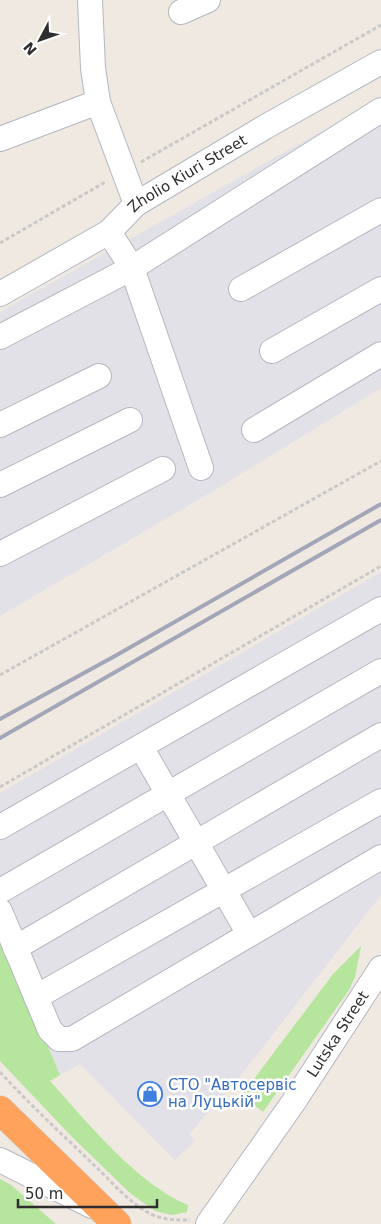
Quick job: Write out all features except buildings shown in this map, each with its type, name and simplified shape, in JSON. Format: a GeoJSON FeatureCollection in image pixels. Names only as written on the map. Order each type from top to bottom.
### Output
{"type":"FeatureCollection","features":[{"type":"Feature","properties":{"kind":"highway"},"geometry":{"type":"LineString","coordinates":[[0,1110],[110,1217]]}},
{"type":"Feature","properties":{"kind":"street"},"geometry":{"type":"LineString","coordinates":[[90,0],[93,68],[98,102],[136,204]]}},
{"type":"Feature","properties":{"kind":"street"},"geometry":{"type":"LineString","coordinates":[[181,12],[208,0]]}},
{"type":"Feature","properties":{"kind":"street","name":"Zholio Kiuri Street"},"geometry":{"type":"LineString","coordinates":[[0,294],[109,232],[136,204],[265,127],[381,62]]}},
{"type":"Feature","properties":{"kind":"street"},"geometry":{"type":"LineString","coordinates":[[0,139],[98,102]]}},
{"type":"Feature","properties":{"kind":"street"},"geometry":{"type":"LineString","coordinates":[[0,337],[132,268],[381,110]]}},
{"type":"Feature","properties":{"kind":"street"},"geometry":{"type":"LineString","coordinates":[[241,289],[381,210]]}},
{"type":"Feature","properties":{"kind":"street"},"geometry":{"type":"LineString","coordinates":[[109,232],[132,268],[201,468]]}},
{"type":"Feature","properties":{"kind":"street"},"geometry":{"type":"LineString","coordinates":[[272,351],[381,289]]}},
{"type":"Feature","properties":{"kind":"street"},"geometry":{"type":"LineString","coordinates":[[254,430],[381,354]]}},
{"type":"Feature","properties":{"kind":"street"},"geometry":{"type":"LineString","coordinates":[[0,425],[99,376]]}},
{"type":"Feature","properties":{"kind":"street"},"geometry":{"type":"LineString","coordinates":[[0,485],[130,420]]}},
{"type":"Feature","properties":{"kind":"street"},"geometry":{"type":"LineString","coordinates":[[0,554],[163,469]]}},
{"type":"Feature","properties":{"kind":"street"},"geometry":{"type":"LineString","coordinates":[[0,827],[381,609]]}},
{"type":"Feature","properties":{"kind":"street"},"geometry":{"type":"LineString","coordinates":[[0,891],[381,671]]}},
{"type":"Feature","properties":{"kind":"street"},"geometry":{"type":"LineString","coordinates":[[15,948],[381,735]]}},
{"type":"Feature","properties":{"kind":"street"},"geometry":{"type":"LineString","coordinates":[[141,747],[249,934]]}},
{"type":"Feature","properties":{"kind":"street"},"geometry":{"type":"LineString","coordinates":[[36,997],[381,801]]}},
{"type":"Feature","properties":{"kind":"street"},"geometry":{"type":"LineString","coordinates":[[0,911],[50,1030],[59,1039],[72,1038],[381,857]]}},
{"type":"Feature","properties":{"kind":"street","name":"Lutska Street"},"geometry":{"type":"LineString","coordinates":[[209,1223],[295,1100],[381,968]]}},
{"type":"Feature","properties":{"kind":"street"},"geometry":{"type":"LineString","coordinates":[[0,1160],[110,1217]]}},
{"type":"Feature","properties":{"kind":"path"},"geometry":{"type":"LineString","coordinates":[[0,243],[381,25]]}},
{"type":"Feature","properties":{"kind":"path"},"geometry":{"type":"LineString","coordinates":[[0,675],[381,462]]}},
{"type":"Feature","properties":{"kind":"path"},"geometry":{"type":"LineString","coordinates":[[0,788],[381,566]]}},
{"type":"Feature","properties":{"kind":"path"},"geometry":{"type":"LineString","coordinates":[[0,1072],[67,1139],[141,1207],[152,1214],[167,1219],[209,1223]]}},
{"type":"Feature","properties":{"kind":"shaded area"},"geometry":{"type":"Polygon","coordinates":[[[381,98],[381,388],[210,493],[0,616],[0,312],[381,98]]]}},
{"type":"Feature","properties":{"kind":"shaded area"},"geometry":{"type":"Polygon","coordinates":[[[381,572],[381,895],[231,1088],[189,1134],[195,1141],[175,1160],[80,1064],[60,1075],[0,933],[0,793],[381,572]]]}},
{"type":"Feature","properties":{"kind":"green space"},"geometry":{"type":"Polygon","coordinates":[[[0,933],[60,1075],[50,1081],[96,1133],[132,1168],[169,1196],[188,1205],[187,1212],[172,1215],[155,1211],[130,1193],[72,1137],[0,1061],[0,933]]]}},
{"type":"Feature","properties":{"kind":"green space"},"geometry":{"type":"Polygon","coordinates":[[[361,946],[355,977],[349,990],[263,1112],[242,1095],[333,974],[361,946]]]}},
{"type":"Feature","properties":{"kind":"green space"},"geometry":{"type":"Polygon","coordinates":[[[0,1179],[11,1185],[56,1224],[0,1224],[0,1179]]]}},
{"type":"Feature","properties":{"kind":"railway"},"geometry":{"type":"LineString","coordinates":[[0,719],[115,656],[381,504]]}},
{"type":"Feature","properties":{"kind":"railway"},"geometry":{"type":"LineString","coordinates":[[0,738],[381,520]]}},
{"type":"Feature","properties":{"kind":"place","name":"СТО \"Автосервіс на Луцькій\""},"geometry":{"type":"Point","coordinates":[150,1094]}}]}
